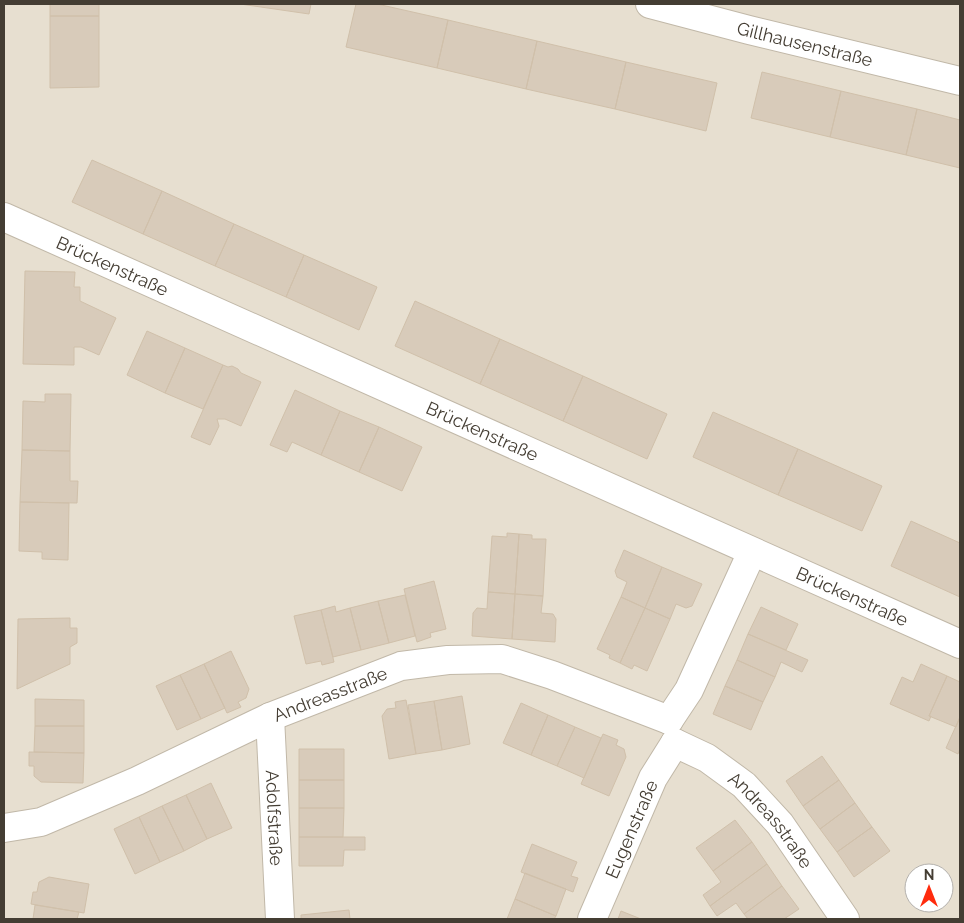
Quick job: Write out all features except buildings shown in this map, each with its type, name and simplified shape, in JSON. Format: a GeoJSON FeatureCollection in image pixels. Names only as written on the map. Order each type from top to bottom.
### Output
{"type":"FeatureCollection","features":[{"type":"Feature","properties":{"kind":"street","name":"Gillhausenstraße"},"geometry":{"type":"LineString","coordinates":[[650,4],[960,81]]}},
{"type":"Feature","properties":{"kind":"street","name":"Brückenstraße"},"geometry":{"type":"LineString","coordinates":[[4,217],[960,644]]}},
{"type":"Feature","properties":{"kind":"street","name":"Eugenstraße"},"geometry":{"type":"LineString","coordinates":[[592,919],[689,690],[752,552]]}},
{"type":"Feature","properties":{"kind":"street","name":"Andreasstraße"},"geometry":{"type":"LineString","coordinates":[[4,828],[41,822],[137,781],[270,717],[401,666],[448,660],[502,659],[552,675],[672,732],[744,785],[780,824],[845,919]]}},
{"type":"Feature","properties":{"kind":"street","name":"Adolfstraße"},"geometry":{"type":"LineString","coordinates":[[270,717],[280,919]]}},
{"type":"Feature","properties":{"kind":"shaded area"},"geometry":{"type":"Polygon","coordinates":[[[4,4],[960,4],[960,919],[4,919],[4,4]]]}}]}
